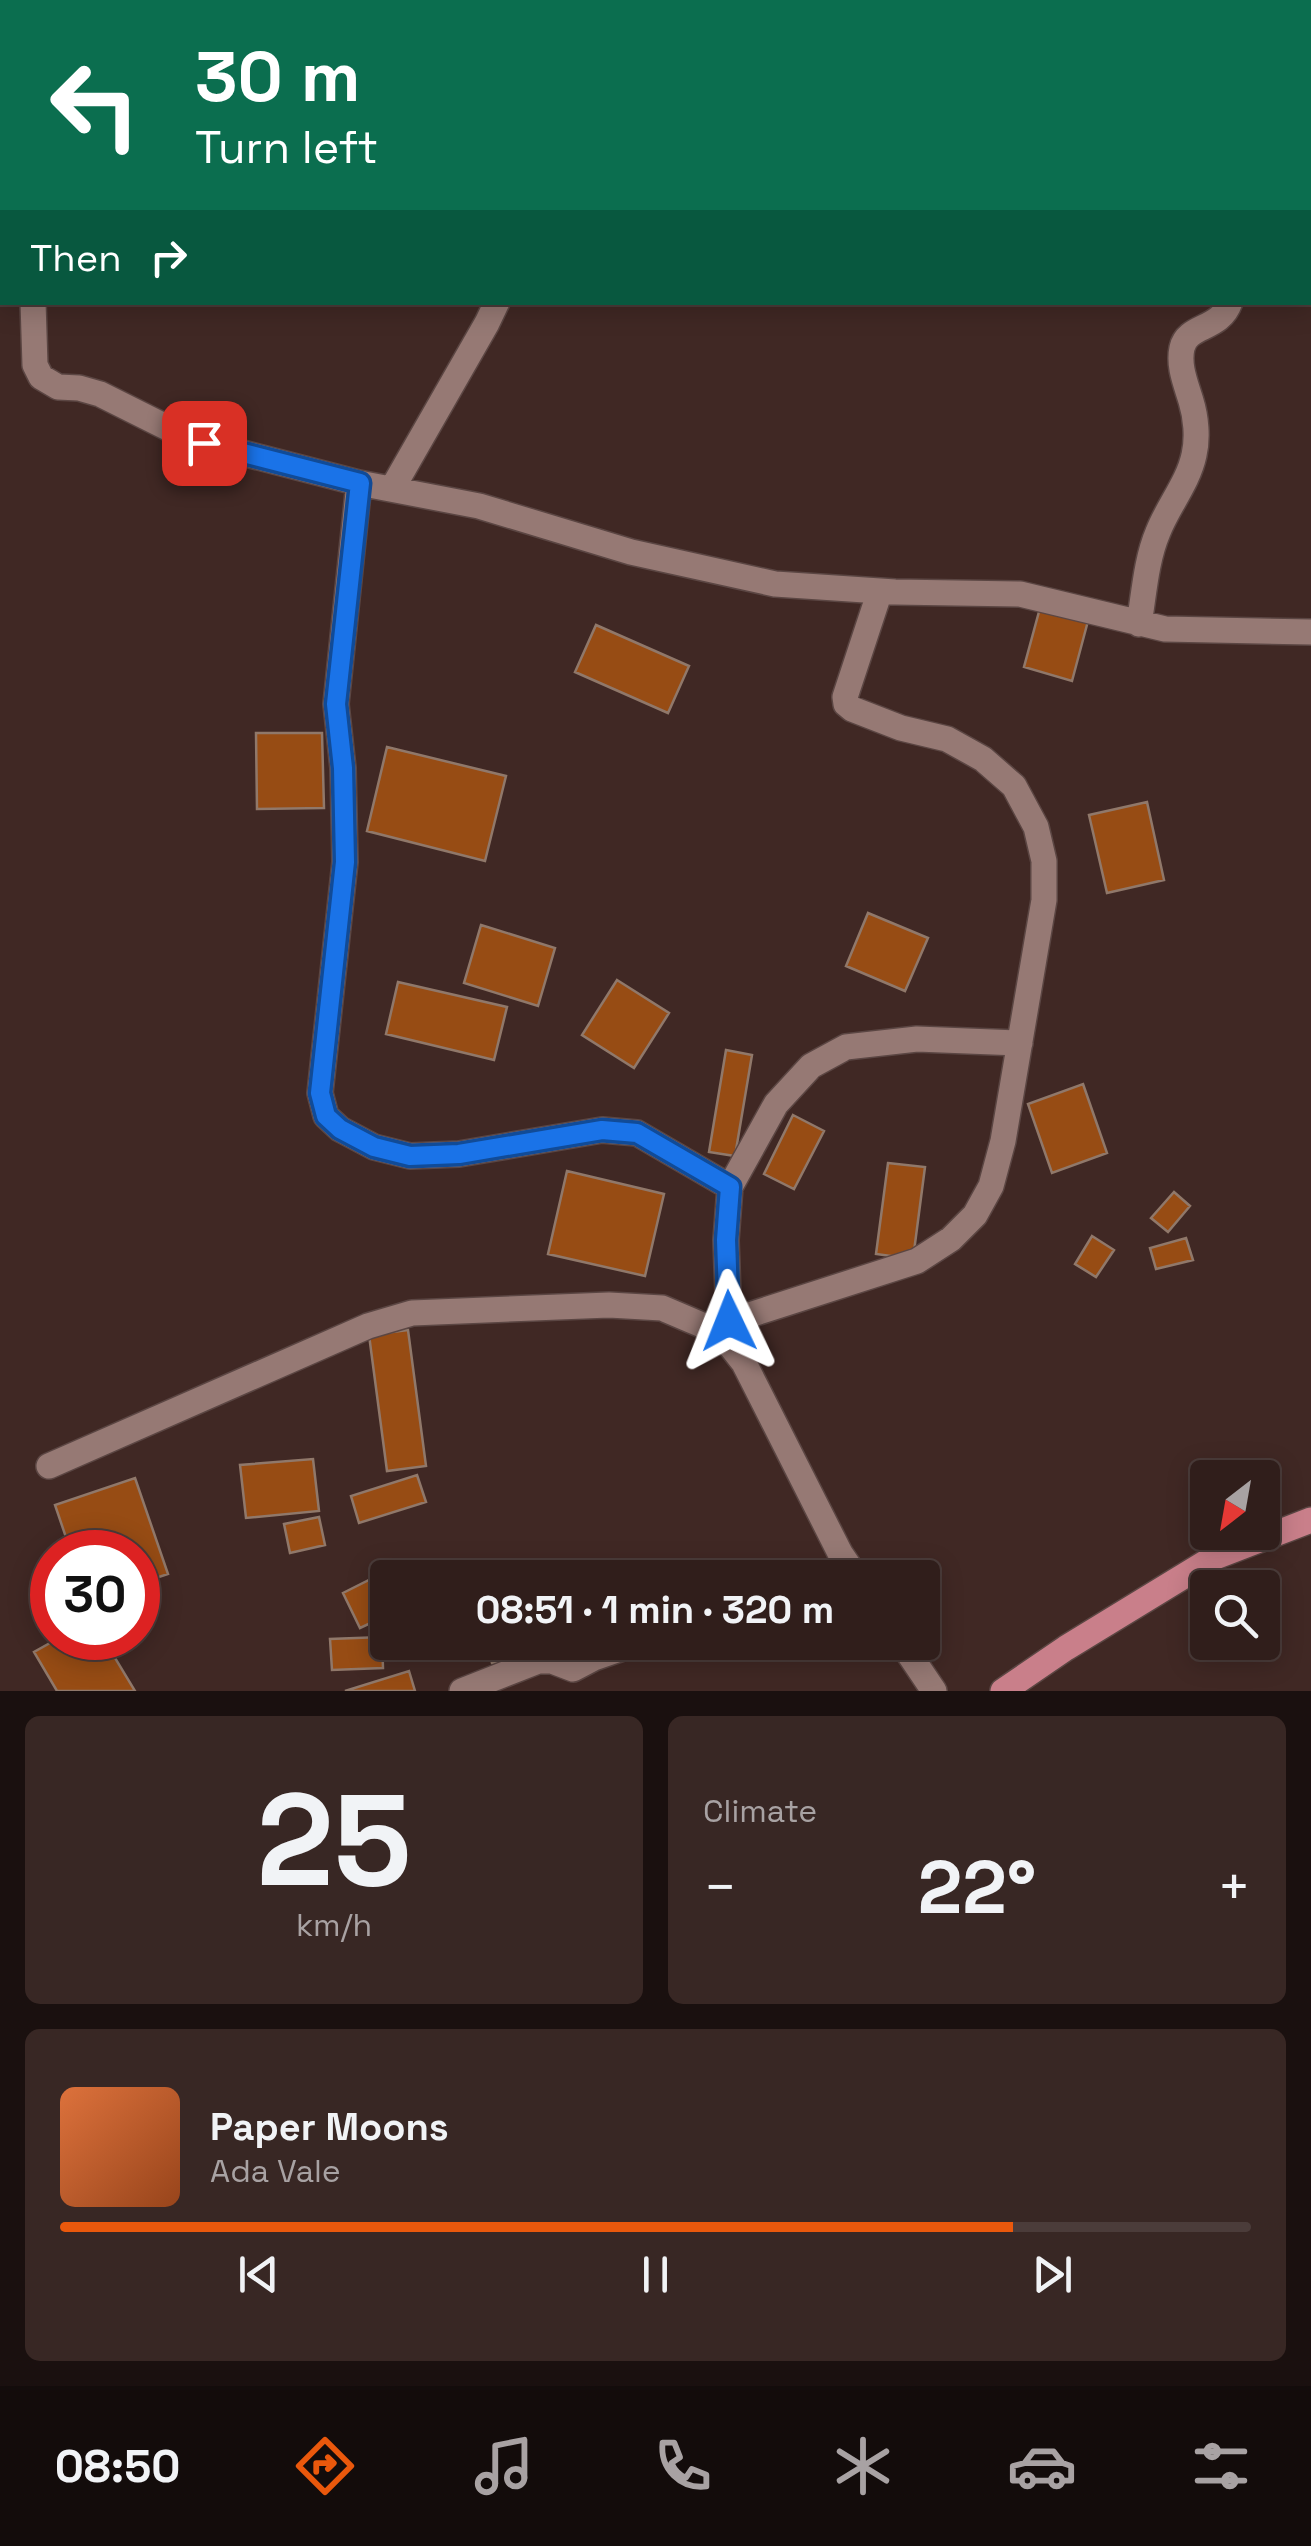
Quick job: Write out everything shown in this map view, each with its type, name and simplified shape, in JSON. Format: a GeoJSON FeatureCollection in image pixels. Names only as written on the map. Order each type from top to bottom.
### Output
{"type":"FeatureCollection","features":[{"type":"Feature","properties":{"kind":"main road"},"geometry":{"type":"LineString","coordinates":[[1003,1691],[1027,1683],[1066,1648],[1215,1557],[1311,1520]]}},
{"type":"Feature","properties":{"kind":"street"},"geometry":{"type":"LineString","coordinates":[[33,305],[35,364],[41,377],[58,387],[100,394],[204,443],[360,483],[479,506],[630,552],[775,584],[1020,594],[1165,629],[1311,632]]}},
{"type":"Feature","properties":{"kind":"street"},"geometry":{"type":"LineString","coordinates":[[392,489],[495,305]]}},
{"type":"Feature","properties":{"kind":"street"},"geometry":{"type":"LineString","coordinates":[[1139,624],[1152,549],[1194,455],[1196,428],[1193,404],[1183,378],[1181,350],[1191,334],[1224,316],[1229,305]]}},
{"type":"Feature","properties":{"kind":"street"},"geometry":{"type":"LineString","coordinates":[[360,483],[336,704],[343,768],[345,862],[320,1093],[326,1116],[340,1129],[374,1147],[410,1156],[459,1154],[602,1130],[637,1133],[730,1187]]}},
{"type":"Feature","properties":{"kind":"street"},"geometry":{"type":"LineString","coordinates":[[49,1466],[368,1326],[412,1313],[608,1305],[662,1308],[719,1325],[916,1261],[951,1240],[975,1215],[991,1186],[1003,1141],[1044,900],[1044,861],[1036,827],[1014,786],[982,759],[948,739],[901,728],[846,704],[880,591]]}},
{"type":"Feature","properties":{"kind":"street"},"geometry":{"type":"LineString","coordinates":[[845,1560],[744,1363],[719,1325],[730,1187],[776,1104],[811,1066],[846,1047],[917,1039],[1020,1043]]}},
{"type":"Feature","properties":{"kind":"street"},"geometry":{"type":"LineString","coordinates":[[462,1691],[538,1660],[573,1669],[590,1660]]}},
{"type":"Feature","properties":{"kind":"street"},"geometry":{"type":"LineString","coordinates":[[913,1660],[934,1691]]}},
{"type":"Feature","properties":{"kind":"building"},"geometry":{"type":"Polygon","coordinates":[[[1040,608],[1088,621],[1072,681],[1024,667],[1040,608]]]}},
{"type":"Feature","properties":{"kind":"building"},"geometry":{"type":"Polygon","coordinates":[[[596,625],[689,666],[668,713],[575,672],[596,625]]]}},
{"type":"Feature","properties":{"kind":"building"},"geometry":{"type":"Polygon","coordinates":[[[256,733],[322,733],[324,808],[257,809],[256,733]]]}},
{"type":"Feature","properties":{"kind":"building"},"geometry":{"type":"Polygon","coordinates":[[[387,747],[506,776],[485,861],[367,831],[387,747]]]}},
{"type":"Feature","properties":{"kind":"building"},"geometry":{"type":"Polygon","coordinates":[[[1147,802],[1164,880],[1107,893],[1089,815],[1147,802]]]}},
{"type":"Feature","properties":{"kind":"building"},"geometry":{"type":"Polygon","coordinates":[[[868,913],[928,938],[905,991],[846,966],[868,913]]]}},
{"type":"Feature","properties":{"kind":"building"},"geometry":{"type":"Polygon","coordinates":[[[481,925],[555,948],[538,1006],[464,983],[481,925]]]}},
{"type":"Feature","properties":{"kind":"building"},"geometry":{"type":"Polygon","coordinates":[[[617,980],[669,1013],[634,1068],[582,1035],[617,980]]]}},
{"type":"Feature","properties":{"kind":"building"},"geometry":{"type":"Polygon","coordinates":[[[398,982],[507,1007],[494,1060],[386,1034],[398,982]]]}},
{"type":"Feature","properties":{"kind":"building"},"geometry":{"type":"Polygon","coordinates":[[[726,1050],[752,1055],[735,1156],[709,1152],[726,1050]]]}},
{"type":"Feature","properties":{"kind":"building"},"geometry":{"type":"Polygon","coordinates":[[[1083,1084],[1107,1153],[1052,1173],[1028,1104],[1083,1084]]]}},
{"type":"Feature","properties":{"kind":"building"},"geometry":{"type":"Polygon","coordinates":[[[793,1115],[824,1131],[794,1189],[764,1174],[793,1115]]]}},
{"type":"Feature","properties":{"kind":"building"},"geometry":{"type":"Polygon","coordinates":[[[888,1163],[925,1167],[913,1259],[876,1254],[888,1163]]]}},
{"type":"Feature","properties":{"kind":"building"},"geometry":{"type":"Polygon","coordinates":[[[567,1171],[664,1194],[645,1276],[548,1254],[567,1171]]]}},
{"type":"Feature","properties":{"kind":"building"},"geometry":{"type":"Polygon","coordinates":[[[1174,1192],[1190,1206],[1168,1232],[1151,1218],[1174,1192]]]}},
{"type":"Feature","properties":{"kind":"building"},"geometry":{"type":"Polygon","coordinates":[[[1092,1236],[1114,1250],[1096,1277],[1075,1264],[1092,1236]]]}},
{"type":"Feature","properties":{"kind":"building"},"geometry":{"type":"Polygon","coordinates":[[[1186,1238],[1193,1260],[1156,1269],[1150,1248],[1186,1238]]]}},
{"type":"Feature","properties":{"kind":"building"},"geometry":{"type":"Polygon","coordinates":[[[408,1330],[426,1466],[387,1471],[369,1335],[408,1330]]]}},
{"type":"Feature","properties":{"kind":"building"},"geometry":{"type":"Polygon","coordinates":[[[313,1459],[319,1511],[246,1518],[240,1465],[313,1459]]]}},
{"type":"Feature","properties":{"kind":"building"},"geometry":{"type":"Polygon","coordinates":[[[417,1475],[426,1502],[359,1523],[351,1496],[417,1475]]]}},
{"type":"Feature","properties":{"kind":"building"},"geometry":{"type":"Polygon","coordinates":[[[135,1478],[153,1530],[64,1530],[55,1505],[135,1478]]]}},
{"type":"Feature","properties":{"kind":"building"},"geometry":{"type":"Polygon","coordinates":[[[319,1517],[325,1545],[290,1553],[284,1524],[319,1517]]]}},
{"type":"Feature","properties":{"kind":"building"},"geometry":{"type":"Polygon","coordinates":[[[160,1551],[168,1574],[160,1577],[160,1551]]]}},
{"type":"Feature","properties":{"kind":"building"},"geometry":{"type":"Polygon","coordinates":[[[370,1580],[370,1623],[360,1628],[343,1593],[370,1580]]]}},
{"type":"Feature","properties":{"kind":"building"},"geometry":{"type":"Polygon","coordinates":[[[370,1637],[370,1660],[383,1660],[383,1668],[332,1670],[330,1639],[370,1637]]]}},
{"type":"Feature","properties":{"kind":"building"},"geometry":{"type":"Polygon","coordinates":[[[39,1660],[116,1660],[135,1691],[57,1691],[39,1660]]]}},
{"type":"Feature","properties":{"kind":"building"},"geometry":{"type":"Polygon","coordinates":[[[409,1671],[415,1691],[345,1691],[409,1671]]]}},
{"type":"Feature","properties":{"kind":"route"},"geometry":{"type":"LineString","coordinates":[[204,443],[360,483],[336,704],[343,768],[345,862],[320,1093],[326,1116],[340,1129],[374,1147],[410,1156],[459,1154],[602,1130],[637,1133],[730,1187],[726,1240],[729,1321]]}}]}
